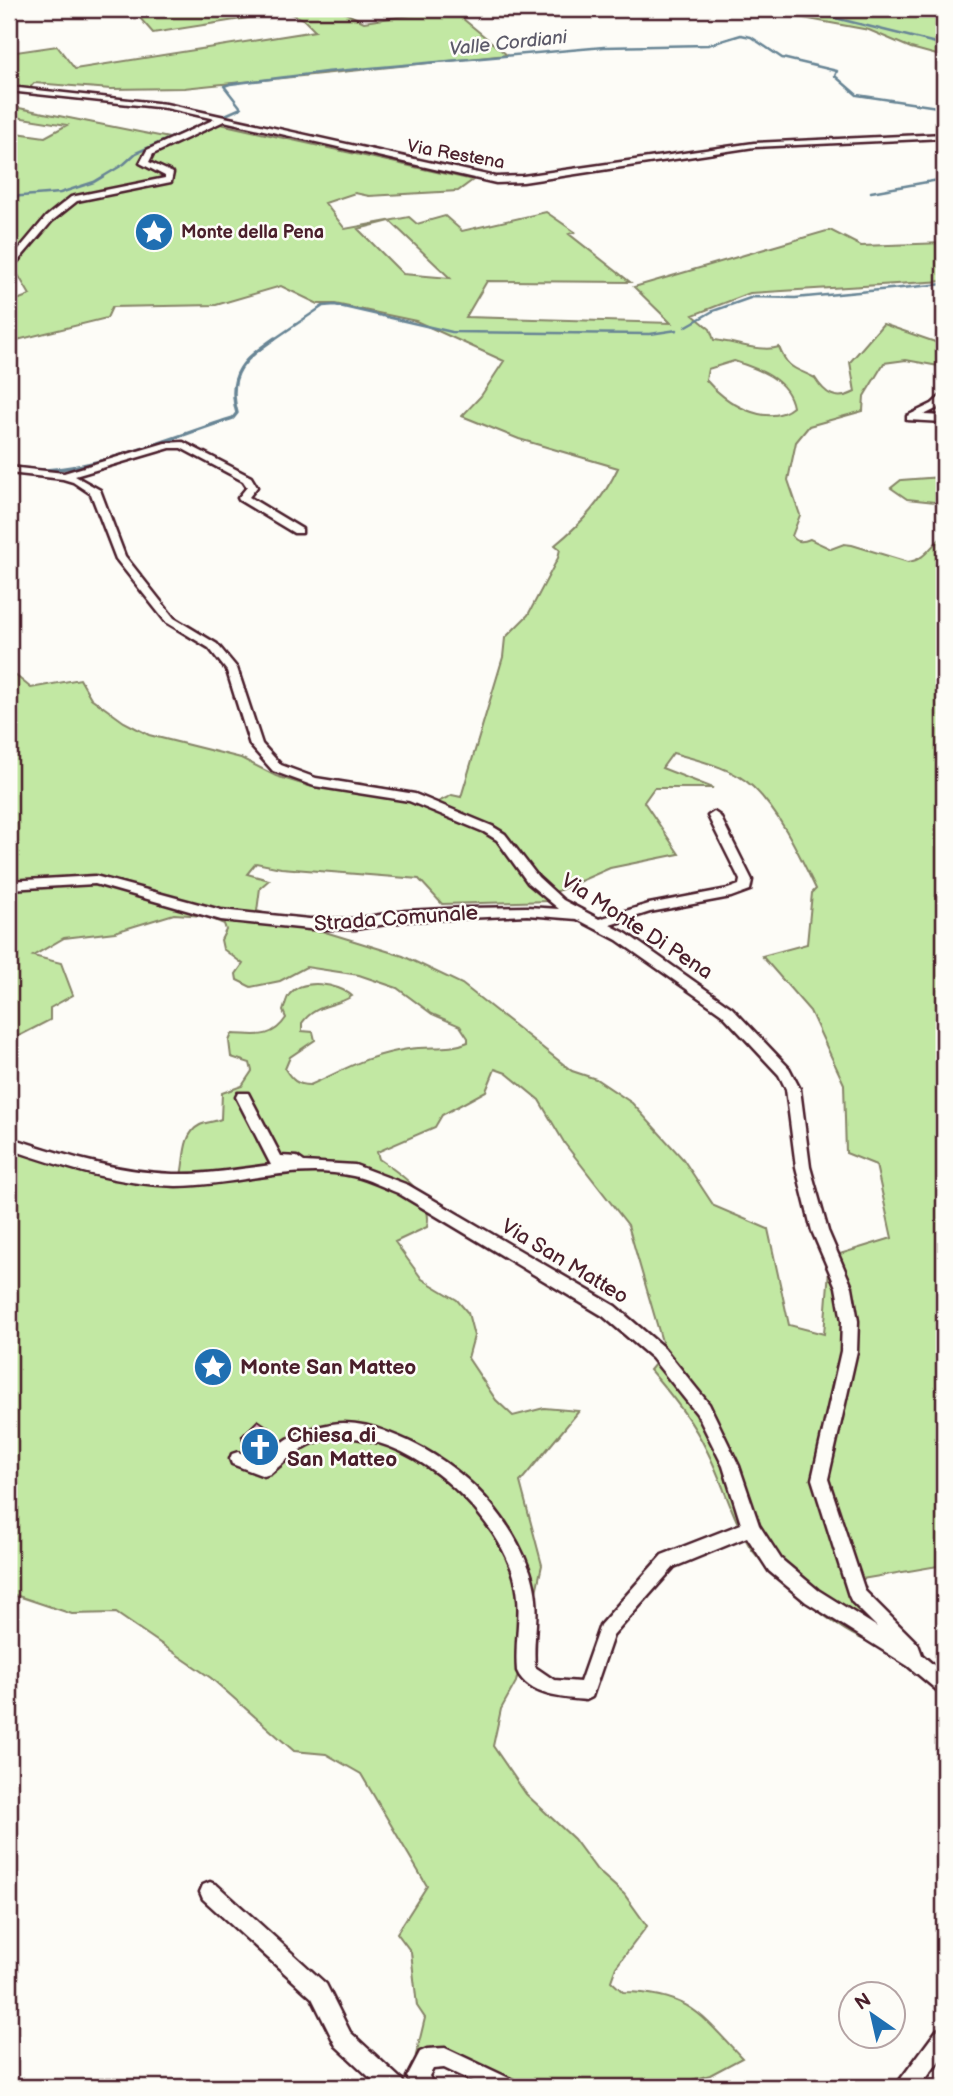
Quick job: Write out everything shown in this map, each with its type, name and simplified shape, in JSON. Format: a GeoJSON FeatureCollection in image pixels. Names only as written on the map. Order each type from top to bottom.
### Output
{"type":"FeatureCollection","features":[{"type":"Feature","properties":{"kind":"street","name":"Via Restena"},"geometry":{"type":"LineString","coordinates":[[9,89],[152,104],[496,180],[532,178],[754,145],[944,136]]}},
{"type":"Feature","properties":{"kind":"street"},"geometry":{"type":"LineString","coordinates":[[9,266],[49,219],[74,199],[168,180],[170,175],[144,163],[149,152],[223,119]]}},
{"type":"Feature","properties":{"kind":"street"},"geometry":{"type":"LineString","coordinates":[[944,396],[935,406],[911,418],[944,419]]}},
{"type":"Feature","properties":{"kind":"street"},"geometry":{"type":"LineString","coordinates":[[64,476],[158,447],[183,445],[247,479],[252,487],[243,498],[298,531]]}},
{"type":"Feature","properties":{"kind":"street","name":"Via Monte Di Pena"},"geometry":{"type":"LineString","coordinates":[[9,470],[64,476],[77,480],[96,492],[120,558],[170,620],[213,646],[226,660],[239,685],[256,745],[268,760],[293,776],[314,782],[411,797],[488,829],[501,837],[533,880],[558,903],[598,924],[727,1011],[784,1072],[793,1090],[803,1167],[820,1231],[844,1287],[850,1321],[849,1351],[820,1479],[858,1597],[912,1650],[914,1660]]}},
{"type":"Feature","properties":{"kind":"street"},"geometry":{"type":"LineString","coordinates":[[598,924],[649,908],[731,893],[744,887],[746,880],[714,816]]}},
{"type":"Feature","properties":{"kind":"street","name":"Strada Comunale"},"geometry":{"type":"LineString","coordinates":[[9,885],[95,880],[221,915],[309,924],[355,924],[405,916],[466,913],[527,911],[579,915]]}},
{"type":"Feature","properties":{"kind":"street"},"geometry":{"type":"LineString","coordinates":[[243,1097],[276,1161],[334,1167]]}},
{"type":"Feature","properties":{"kind":"street","name":"Via San Matteo"},"geometry":{"type":"LineString","coordinates":[[9,1143],[82,1168],[130,1178],[178,1180],[334,1167],[371,1174],[403,1189],[609,1311],[658,1353],[703,1409],[731,1466],[751,1528],[775,1565],[812,1596],[914,1660],[944,1685]]}},
{"type":"Feature","properties":{"kind":"street"},"geometry":{"type":"LineString","coordinates":[[238,1459],[264,1469],[277,1452],[333,1429],[352,1429],[383,1434],[444,1469],[481,1504],[519,1565],[529,1605],[523,1643],[526,1671],[551,1688],[586,1691],[606,1631],[668,1561],[751,1528]]}},
{"type":"Feature","properties":{"kind":"street"},"geometry":{"type":"LineString","coordinates":[[210,1892],[319,1991],[343,2039],[395,2087]]}},
{"type":"Feature","properties":{"kind":"street"},"geometry":{"type":"LineString","coordinates":[[906,2087],[944,2037]]}},
{"type":"Feature","properties":{"kind":"street"},"geometry":{"type":"LineString","coordinates":[[424,2087],[417,2077],[427,2059],[445,2058],[506,2087]]}},
{"type":"Feature","properties":{"kind":"green space"},"geometry":{"type":"Polygon","coordinates":[[[132,9],[337,9],[364,22],[451,9],[507,55],[184,88],[111,89],[34,83],[29,89],[9,87],[9,53],[57,46],[75,69],[315,31],[303,19],[287,12],[153,33],[132,9]]]}},
{"type":"Feature","properties":{"kind":"green space"},"geometry":{"type":"Polygon","coordinates":[[[754,9],[933,9],[944,16],[944,57],[911,48],[869,30],[754,9]]]}},
{"type":"Feature","properties":{"kind":"green space"},"geometry":{"type":"Polygon","coordinates":[[[9,106],[174,139],[216,123],[473,180],[458,191],[369,196],[355,193],[325,203],[345,229],[409,217],[417,224],[445,216],[462,231],[546,212],[575,232],[569,234],[630,282],[487,281],[466,317],[671,323],[634,287],[830,230],[861,246],[944,243],[944,281],[750,293],[693,315],[710,329],[714,340],[757,348],[779,347],[789,364],[815,378],[827,392],[837,396],[855,392],[850,362],[883,324],[944,345],[944,367],[906,360],[884,363],[864,396],[863,411],[809,426],[796,442],[788,480],[800,515],[792,536],[798,541],[810,539],[831,549],[844,544],[852,545],[908,562],[924,555],[944,536],[944,1565],[862,1579],[875,1612],[908,1641],[871,1642],[842,1628],[787,1586],[750,1547],[700,1438],[681,1408],[650,1370],[665,1352],[628,1225],[565,1144],[539,1100],[506,1073],[495,1069],[486,1091],[442,1115],[435,1127],[377,1152],[379,1159],[415,1187],[426,1205],[427,1227],[395,1242],[422,1279],[457,1300],[468,1313],[474,1336],[468,1358],[496,1400],[513,1416],[544,1408],[579,1411],[520,1482],[542,1565],[516,1682],[501,1709],[493,1746],[526,1794],[574,1839],[597,1870],[624,1894],[647,1926],[616,1967],[611,1981],[623,1992],[663,1996],[691,2008],[742,2058],[710,2075],[666,2087],[483,2087],[474,2068],[427,2051],[416,2055],[425,2018],[417,2006],[411,1952],[397,1933],[427,1886],[361,1774],[326,1754],[294,1751],[211,1678],[116,1613],[72,1614],[9,1593],[9,1142],[93,1167],[181,1175],[190,1134],[200,1125],[221,1119],[222,1093],[242,1086],[252,1071],[250,1063],[231,1057],[229,1041],[232,1034],[261,1035],[274,1030],[286,1018],[283,1011],[289,995],[302,986],[329,985],[352,996],[313,1012],[302,1023],[302,1031],[313,1032],[315,1040],[290,1057],[285,1069],[298,1083],[310,1085],[380,1055],[416,1048],[461,1045],[468,1042],[468,1038],[460,1026],[432,1014],[397,988],[359,975],[306,967],[280,981],[251,987],[237,980],[236,974],[243,964],[223,949],[221,940],[226,930],[224,924],[205,916],[174,914],[115,932],[64,938],[33,956],[61,963],[73,995],[50,1008],[50,1020],[9,1041],[9,670],[31,688],[80,679],[91,698],[124,722],[149,735],[241,758],[276,776],[312,787],[358,783],[412,793],[436,803],[452,795],[461,797],[503,657],[505,638],[528,615],[558,558],[560,549],[555,545],[591,510],[618,468],[519,439],[462,416],[481,396],[504,361],[416,321],[335,304],[318,304],[281,286],[216,305],[112,307],[107,318],[9,342],[9,303],[30,295],[14,268],[9,269],[9,132],[45,137],[67,125],[9,116],[9,106]],[[390,221],[358,229],[403,274],[450,278],[390,221]],[[734,361],[708,369],[706,380],[724,397],[746,410],[771,415],[783,413],[793,407],[790,397],[779,382],[762,372],[734,361]],[[673,753],[662,768],[713,788],[654,788],[644,802],[679,854],[610,868],[553,893],[550,901],[442,904],[419,879],[281,868],[256,863],[247,874],[269,880],[260,888],[257,911],[403,956],[462,984],[572,1071],[596,1079],[632,1103],[683,1159],[714,1206],[768,1229],[789,1325],[824,1334],[830,1257],[892,1238],[876,1165],[846,1153],[844,1084],[810,1011],[762,956],[807,944],[812,893],[816,889],[781,822],[745,780],[715,765],[673,753]]]}},
{"type":"Feature","properties":{"kind":"green space"},"geometry":{"type":"Polygon","coordinates":[[[944,469],[944,503],[907,499],[891,488],[901,480],[941,477],[940,470],[944,469]]]}},
{"type":"Feature","properties":{"kind":"building"},"geometry":{"type":"Polygon","coordinates":[[[258,1420],[274,1431],[259,1444],[242,1436],[258,1420]]]}},
{"type":"Feature","properties":{"kind":"waterway"},"geometry":{"type":"LineString","coordinates":[[9,12],[27,9]]}},
{"type":"Feature","properties":{"kind":"waterway"},"geometry":{"type":"LineString","coordinates":[[799,9],[944,45]]}},
{"type":"Feature","properties":{"kind":"waterway","name":"Valle Cordiani"},"geometry":{"type":"LineString","coordinates":[[223,116],[241,108],[224,86],[230,84],[326,72],[604,47],[708,45],[741,35],[751,37],[782,58],[837,71],[835,76],[857,95],[944,108]]}},
{"type":"Feature","properties":{"kind":"waterway","name":"Valle Cordiani"},"geometry":{"type":"LineString","coordinates":[[9,197],[60,193],[94,182],[124,164],[136,153],[216,118]]}},
{"type":"Feature","properties":{"kind":"waterway"},"geometry":{"type":"LineString","coordinates":[[871,192],[944,179]]}},
{"type":"Feature","properties":{"kind":"waterway"},"geometry":{"type":"LineString","coordinates":[[685,327],[713,311],[753,297],[795,298],[944,284]]}},
{"type":"Feature","properties":{"kind":"waterway"},"geometry":{"type":"LineString","coordinates":[[273,340],[323,306],[335,305],[452,332],[650,334],[677,330]]}},
{"type":"Feature","properties":{"kind":"waterway"},"geometry":{"type":"LineString","coordinates":[[34,470],[57,469],[108,459],[233,418],[237,413],[234,399],[236,377],[247,360],[275,338]]}},
{"type":"Feature","properties":{"kind":"place","name":"Monte della Pena"},"geometry":{"type":"Point","coordinates":[154,232]}},
{"type":"Feature","properties":{"kind":"place","name":"Monte San Matteo"},"geometry":{"type":"Point","coordinates":[213,1367]}},
{"type":"Feature","properties":{"kind":"place","name":"Chiesa di San Matteo"},"geometry":{"type":"Point","coordinates":[260,1447]}}]}
